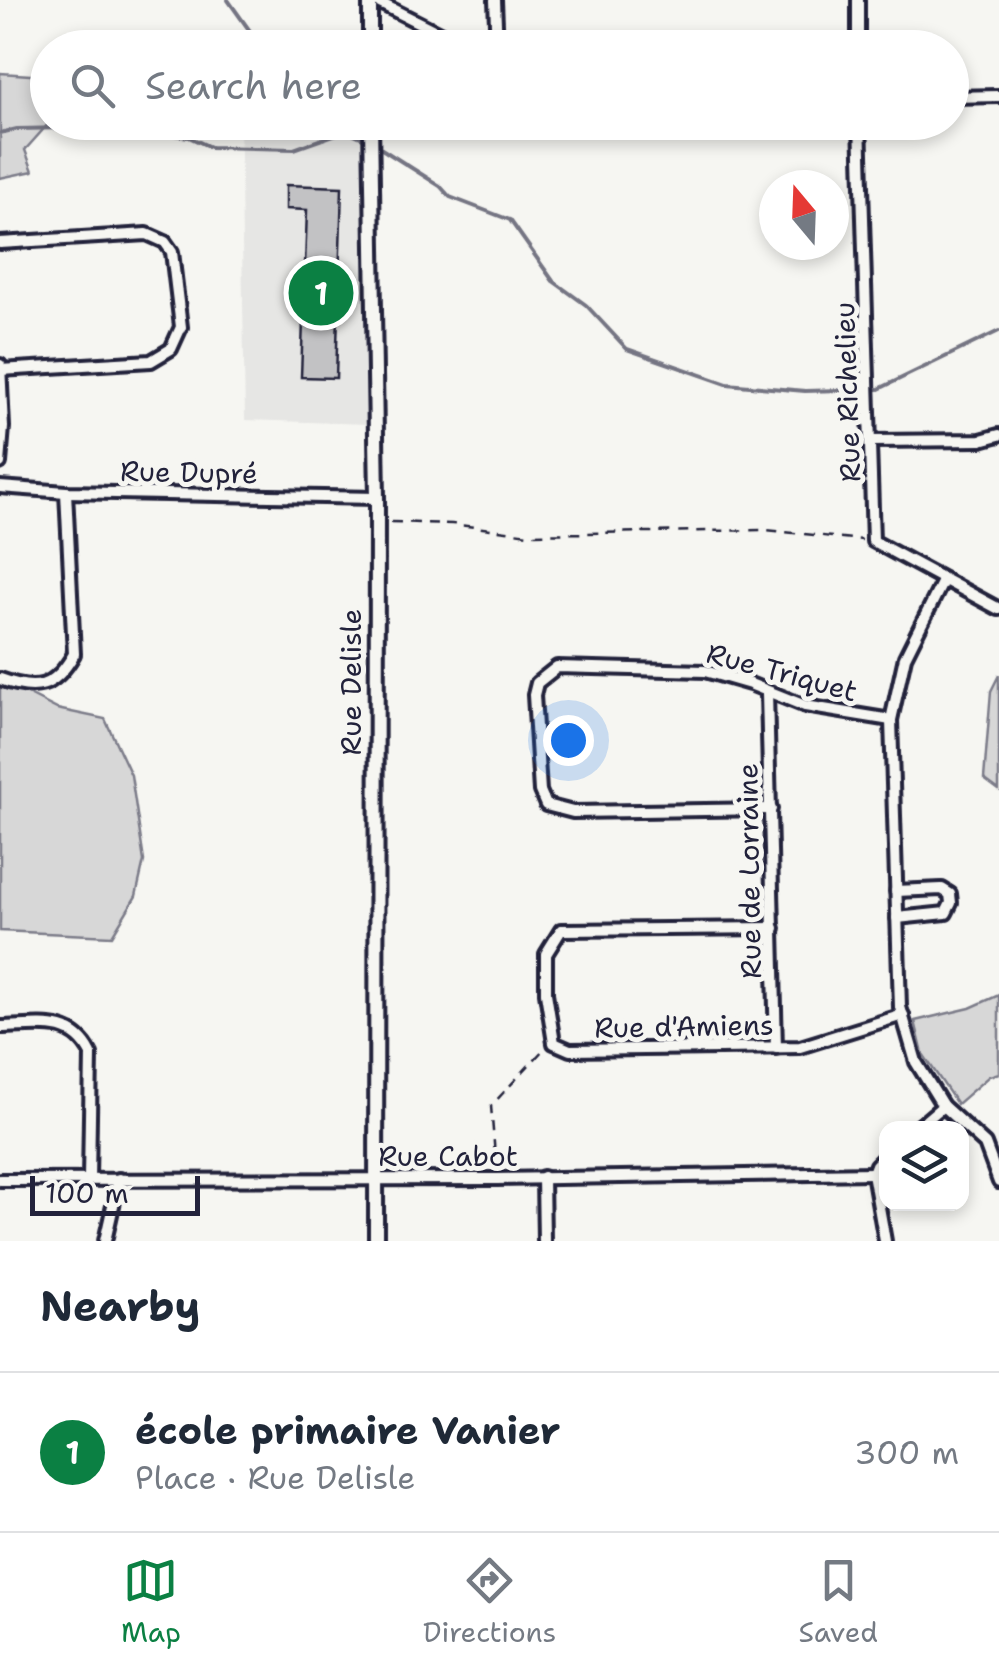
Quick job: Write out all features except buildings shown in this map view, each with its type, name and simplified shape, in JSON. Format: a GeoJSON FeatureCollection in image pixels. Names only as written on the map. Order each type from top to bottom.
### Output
{"type":"FeatureCollection","features":[{"type":"Feature","properties":{"kind":"street"},"geometry":{"type":"LineString","coordinates":[[371,30],[372,0],[433,30]]}},
{"type":"Feature","properties":{"kind":"street"},"geometry":{"type":"LineString","coordinates":[[494,0],[496,30]]}},
{"type":"Feature","properties":{"kind":"street"},"geometry":{"type":"LineString","coordinates":[[858,0],[858,30]]}},
{"type":"Feature","properties":{"kind":"street"},"geometry":{"type":"LineString","coordinates":[[969,97],[999,96]]}},
{"type":"Feature","properties":{"kind":"street","name":"Rue Delisle"},"geometry":{"type":"LineString","coordinates":[[371,140],[377,498],[376,1241]]}},
{"type":"Feature","properties":{"kind":"street","name":"Rue Richelieu"},"geometry":{"type":"LineString","coordinates":[[861,140],[873,541]]}},
{"type":"Feature","properties":{"kind":"street"},"geometry":{"type":"LineString","coordinates":[[0,243],[147,234],[165,242],[172,252],[181,327],[170,349],[152,361],[0,367],[0,463]]}},
{"type":"Feature","properties":{"kind":"street"},"geometry":{"type":"LineString","coordinates":[[871,441],[981,440],[999,435]]}},
{"type":"Feature","properties":{"kind":"street","name":"Rue Dupré"},"geometry":{"type":"LineString","coordinates":[[0,488],[377,498]]}},
{"type":"Feature","properties":{"kind":"street"},"geometry":{"type":"LineString","coordinates":[[0,679],[37,687],[64,672],[74,654],[66,492]]}},
{"type":"Feature","properties":{"kind":"street"},"geometry":{"type":"LineString","coordinates":[[873,541],[999,609]]}},
{"type":"Feature","properties":{"kind":"street"},"geometry":{"type":"LineString","coordinates":[[943,580],[905,658],[894,694],[900,1007],[916,1062],[943,1106],[985,1144],[999,1182]]}},
{"type":"Feature","properties":{"kind":"street","name":"Rue Triquet"},"geometry":{"type":"LineString","coordinates":[[771,809],[573,812],[546,804],[540,791],[534,700],[537,683],[557,667],[705,671],[805,706],[892,720]]}},
{"type":"Feature","properties":{"kind":"street","name":"Rue de Lorraine"},"geometry":{"type":"LineString","coordinates":[[767,692],[776,1048]]}},
{"type":"Feature","properties":{"kind":"street"},"geometry":{"type":"LineString","coordinates":[[896,891],[942,889],[950,894],[951,903],[946,913],[898,918]]}},
{"type":"Feature","properties":{"kind":"street"},"geometry":{"type":"LineString","coordinates":[[553,1039],[546,993],[546,954],[561,930],[774,928]]}},
{"type":"Feature","properties":{"kind":"street","name":"Rue d'Amiens"},"geometry":{"type":"LineString","coordinates":[[553,1039],[570,1050],[800,1047],[903,1015]]}},
{"type":"Feature","properties":{"kind":"street"},"geometry":{"type":"LineString","coordinates":[[0,1027],[61,1026],[84,1040],[90,1054],[89,1180]]}},
{"type":"Feature","properties":{"kind":"street"},"geometry":{"type":"LineString","coordinates":[[925,1121],[943,1106]]}},
{"type":"Feature","properties":{"kind":"street"},"geometry":{"type":"LineString","coordinates":[[879,1161],[873,1173],[885,1241]]}},
{"type":"Feature","properties":{"kind":"street","name":"Rue Cabot"},"geometry":{"type":"LineString","coordinates":[[0,1180],[873,1173]]}},
{"type":"Feature","properties":{"kind":"street"},"geometry":{"type":"LineString","coordinates":[[543,1178],[544,1241]]}},
{"type":"Feature","properties":{"kind":"street"},"geometry":{"type":"LineString","coordinates":[[105,1241],[120,1179]]}},
{"type":"Feature","properties":{"kind":"path"},"geometry":{"type":"LineString","coordinates":[[377,521],[452,524],[529,534],[765,530],[873,541]]}},
{"type":"Feature","properties":{"kind":"path"},"geometry":{"type":"LineString","coordinates":[[497,1178],[491,1106],[553,1039]]}},
{"type":"Feature","properties":{"kind":"shaded area"},"geometry":{"type":"Polygon","coordinates":[[[0,73],[30,75],[30,140],[34,140],[25,150],[33,171],[0,178],[0,73]]]}},
{"type":"Feature","properties":{"kind":"shaded area"},"geometry":{"type":"Polygon","coordinates":[[[240,140],[365,140],[369,424],[245,420],[240,140]]]}},
{"type":"Feature","properties":{"kind":"shaded area"},"geometry":{"type":"Polygon","coordinates":[[[999,675],[999,790],[984,779],[991,691],[999,675]]]}},
{"type":"Feature","properties":{"kind":"shaded area"},"geometry":{"type":"Polygon","coordinates":[[[0,680],[57,709],[105,719],[131,775],[144,861],[136,896],[112,936],[0,931],[0,680]]]}},
{"type":"Feature","properties":{"kind":"shaded area"},"geometry":{"type":"Polygon","coordinates":[[[999,995],[999,1073],[989,1076],[957,1104],[923,1054],[915,1021],[970,1008],[999,995]]]}},
{"type":"Feature","properties":{"kind":"waterway"},"geometry":{"type":"LineString","coordinates":[[228,0],[249,30]]}},
{"type":"Feature","properties":{"kind":"waterway"},"geometry":{"type":"LineString","coordinates":[[0,133],[30,129]]}},
{"type":"Feature","properties":{"kind":"waterway"},"geometry":{"type":"LineString","coordinates":[[195,140],[210,147],[294,149],[319,140]]}},
{"type":"Feature","properties":{"kind":"waterway"},"geometry":{"type":"LineString","coordinates":[[377,146],[440,186],[450,197],[510,220],[553,281],[586,305],[627,349],[727,384],[805,391],[879,389],[999,331]]}},
{"type":"Feature","properties":{"kind":"place","name":"école primaire Vanier"},"geometry":{"type":"Point","coordinates":[321,293]}}]}
